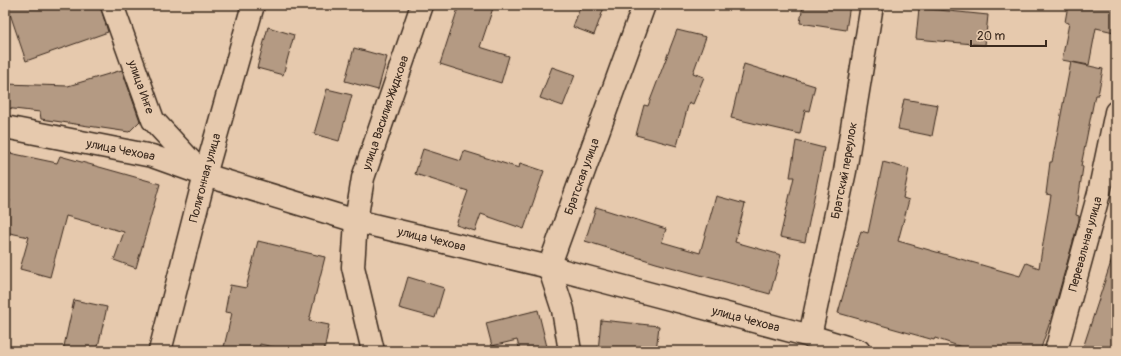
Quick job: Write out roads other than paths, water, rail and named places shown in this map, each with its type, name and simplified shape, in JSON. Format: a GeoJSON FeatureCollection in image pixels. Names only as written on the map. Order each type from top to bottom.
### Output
{"type":"FeatureCollection","features":[{"type":"Feature","properties":{"kind":"street","name":"улица Инге"},"geometry":{"type":"LineString","coordinates":[[112,5],[153,120],[205,175]]}},
{"type":"Feature","properties":{"kind":"street","name":"Полигонная улица"},"geometry":{"type":"LineString","coordinates":[[160,351],[205,175],[253,5]]}},
{"type":"Feature","properties":{"kind":"street","name":"улица Василия Жидкова"},"geometry":{"type":"LineString","coordinates":[[356,221],[363,178],[422,5]]}},
{"type":"Feature","properties":{"kind":"street","name":"Братская улица"},"geometry":{"type":"LineString","coordinates":[[549,267],[644,5]]}},
{"type":"Feature","properties":{"kind":"street","name":"Братский переулок"},"geometry":{"type":"LineString","coordinates":[[810,336],[845,171],[872,5]]}},
{"type":"Feature","properties":{"kind":"street","name":"Перевальная улица"},"geometry":{"type":"LineString","coordinates":[[1056,351],[1099,193],[1116,112]]}},
{"type":"Feature","properties":{"kind":"street","name":"улица Чехова"},"geometry":{"type":"LineString","coordinates":[[5,127],[152,156],[205,175],[356,221],[549,267],[810,336],[859,351]]}},
{"type":"Feature","properties":{"kind":"street"},"geometry":{"type":"LineString","coordinates":[[356,221],[353,266],[373,351]]}},
{"type":"Feature","properties":{"kind":"street"},"geometry":{"type":"LineString","coordinates":[[549,267],[563,310],[570,351]]}}]}
